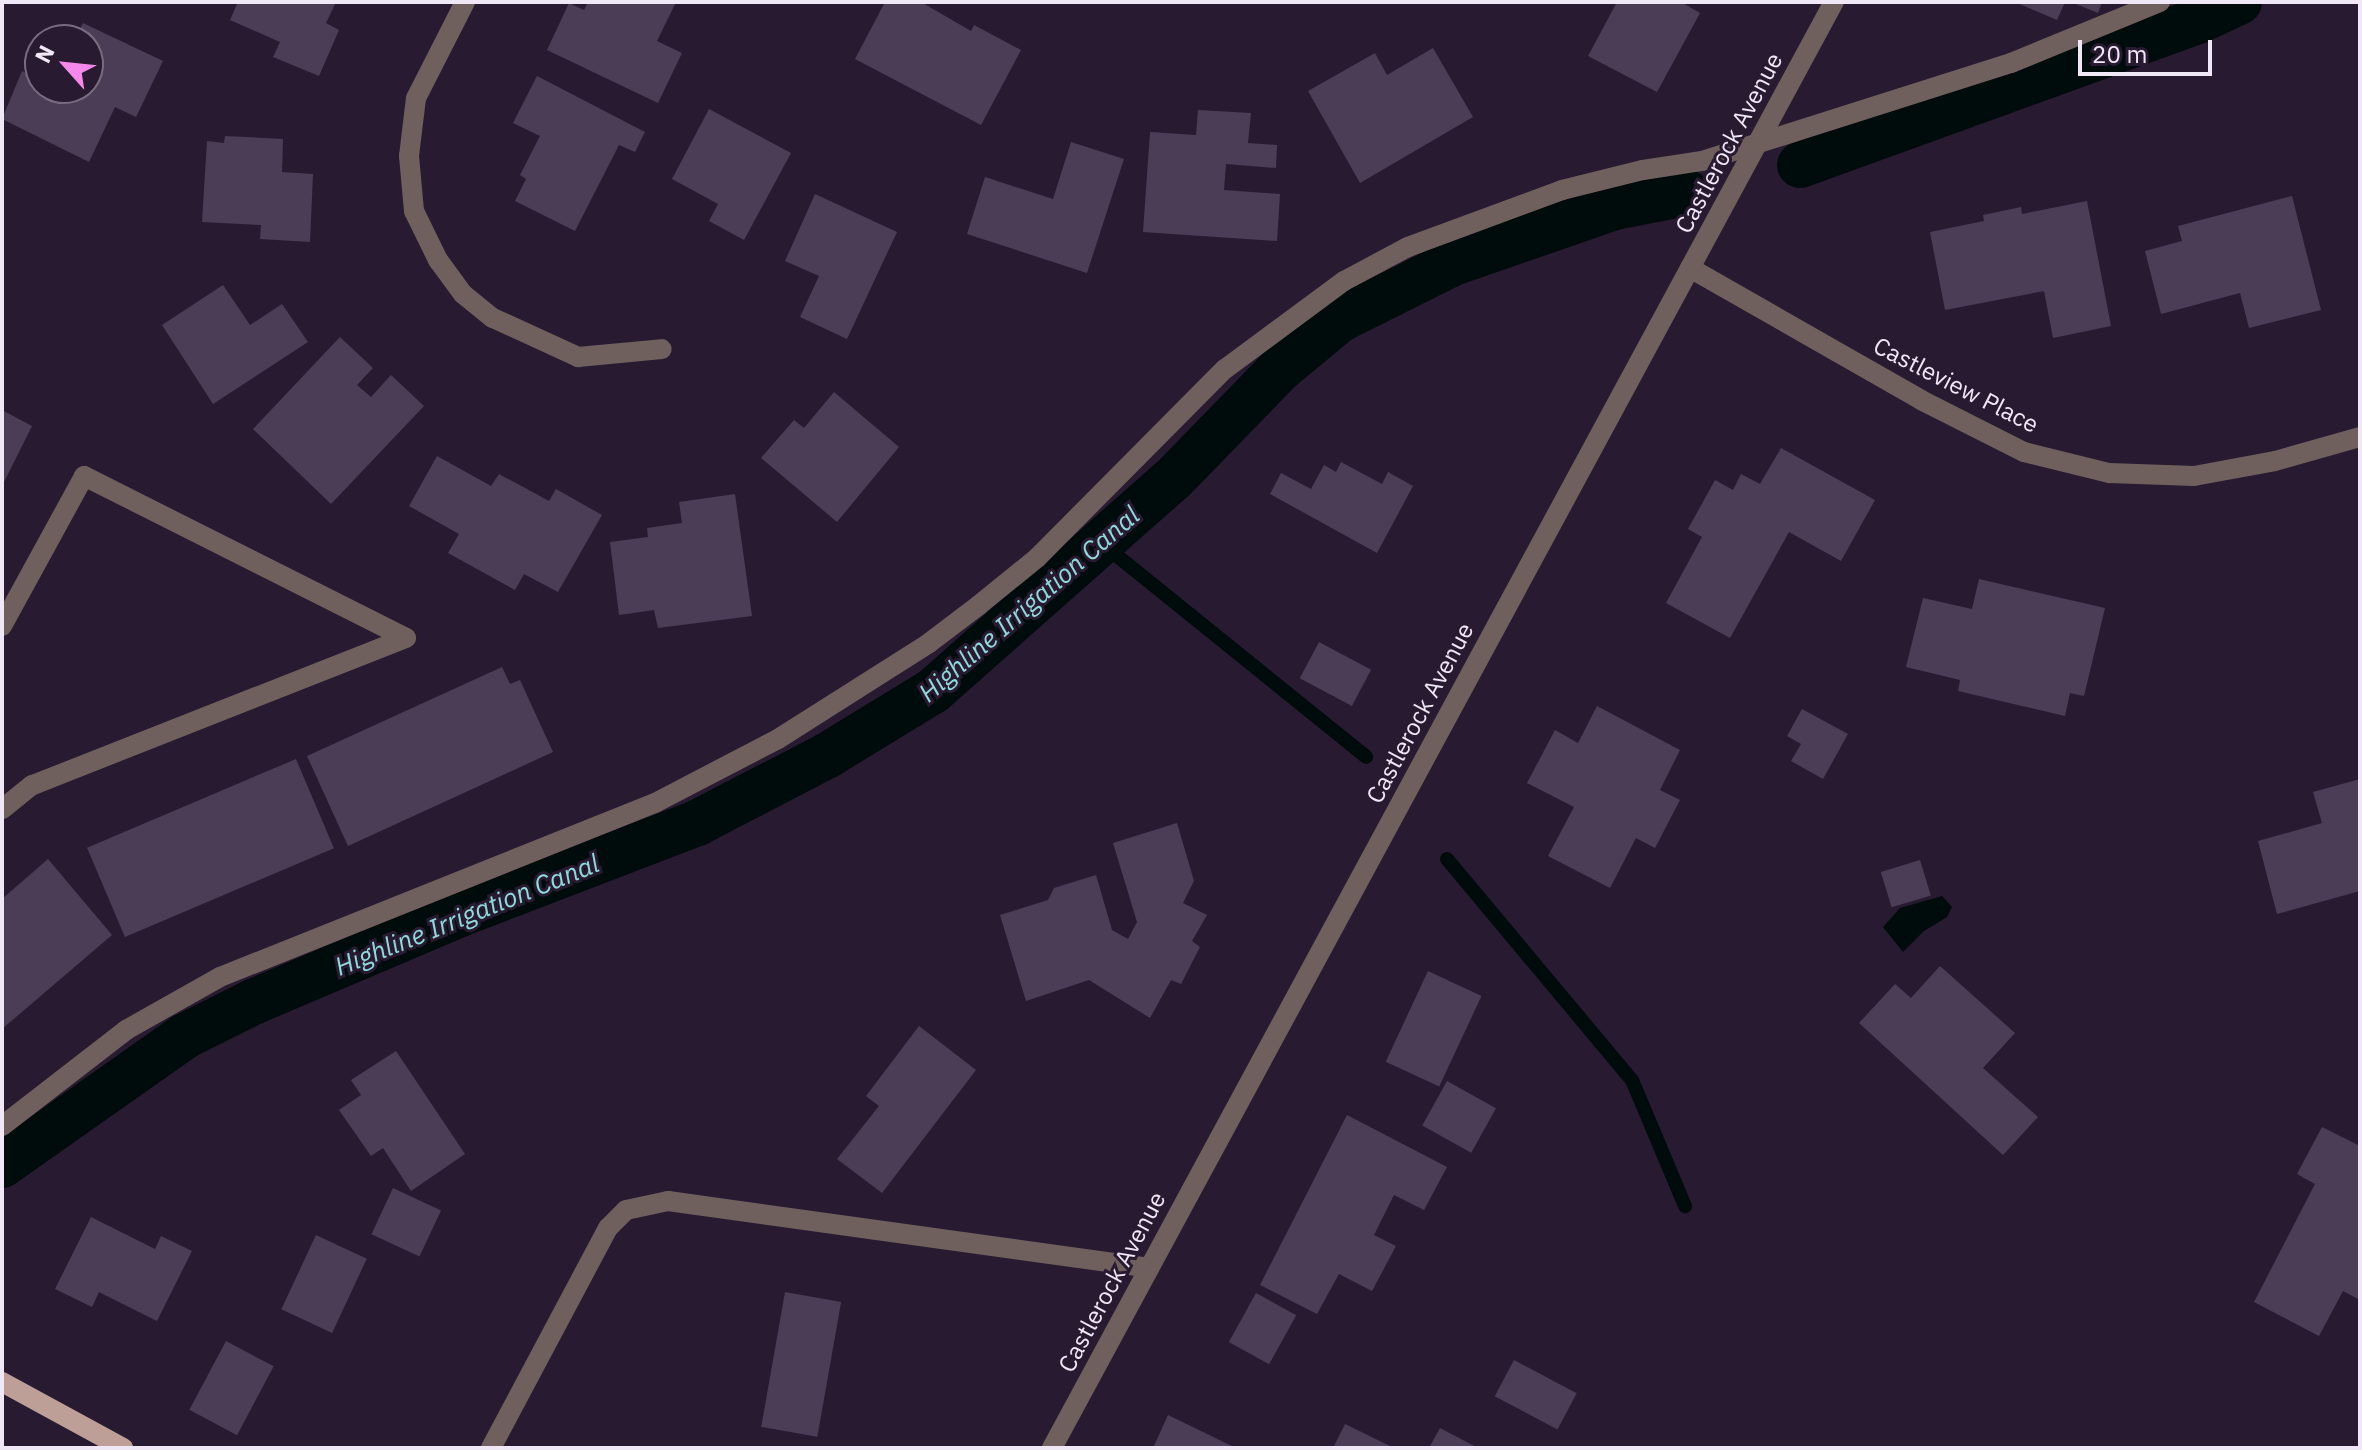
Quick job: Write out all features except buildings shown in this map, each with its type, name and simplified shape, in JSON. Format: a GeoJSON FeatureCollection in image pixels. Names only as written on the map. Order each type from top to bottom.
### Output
{"type":"FeatureCollection","features":[{"type":"Feature","properties":{"kind":"main road"},"geometry":{"type":"LineString","coordinates":[[2,1382],[123,1448]]}},
{"type":"Feature","properties":{"kind":"street"},"geometry":{"type":"LineString","coordinates":[[465,2],[416,98],[409,156],[414,211],[438,260],[463,294],[493,318],[578,357],[662,349]]}},
{"type":"Feature","properties":{"kind":"street","name":"Castlerock Avenue"},"geometry":{"type":"LineString","coordinates":[[1052,1448],[1834,2]]}},
{"type":"Feature","properties":{"kind":"street"},"geometry":{"type":"LineString","coordinates":[[2,1126],[126,1030],[220,977],[655,803],[778,739],[929,643],[979,605],[1048,548],[1225,369],[1344,281],[1408,247],[1562,190],[1643,170],[1702,161],[2011,63],[2160,2]]}},
{"type":"Feature","properties":{"kind":"street","name":"Castleview Place"},"geometry":{"type":"LineString","coordinates":[[1690,268],[1921,400],[2024,452],[2109,473],[2194,476],[2275,461],[2360,437]]}},
{"type":"Feature","properties":{"kind":"street"},"geometry":{"type":"LineString","coordinates":[[2,626],[84,476],[406,638],[32,785],[2,809]]}},
{"type":"Feature","properties":{"kind":"street"},"geometry":{"type":"LineString","coordinates":[[491,1448],[608,1228],[626,1210],[668,1201],[1149,1268]]}},
{"type":"Feature","properties":{"kind":"shaded area"},"geometry":{"type":"Polygon","coordinates":[[[1942,896],[1952,907],[1947,917],[1924,931],[1903,952],[1883,927],[1900,908],[1942,896]]]}},
{"type":"Feature","properties":{"kind":"waterway","name":"Highline Irrigation Canal"},"geometry":{"type":"LineString","coordinates":[[1800,165],[2200,20],[2239,2]]}},
{"type":"Feature","properties":{"kind":"waterway","name":"Highline Irrigation Canal"},"geometry":{"type":"LineString","coordinates":[[2,1165],[185,1036],[253,1002],[460,914],[697,823],[828,755],[933,691],[1173,479],[1280,369],[1339,320],[1453,263],[1615,207],[1688,193]]}},
{"type":"Feature","properties":{"kind":"waterway"},"geometry":{"type":"LineString","coordinates":[[1100,542],[1366,757]]}},
{"type":"Feature","properties":{"kind":"waterway"},"geometry":{"type":"LineString","coordinates":[[1447,859],[1632,1080],[1685,1206]]}}]}
